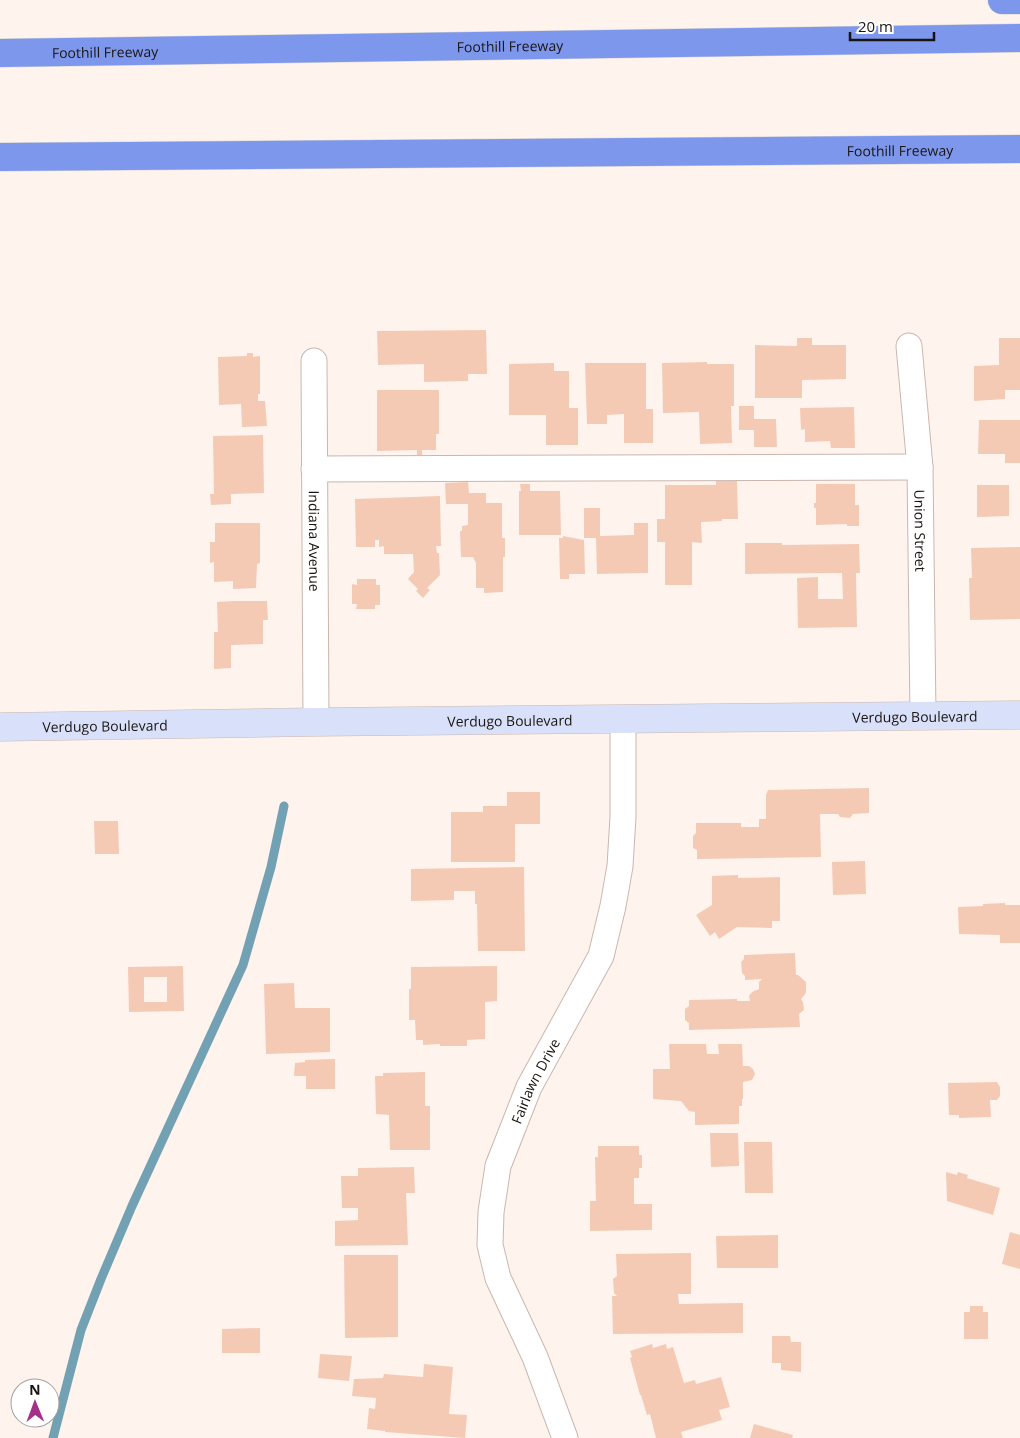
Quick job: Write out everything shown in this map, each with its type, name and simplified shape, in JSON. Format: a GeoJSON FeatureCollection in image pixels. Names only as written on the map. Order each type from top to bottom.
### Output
{"type":"FeatureCollection","features":[{"type":"Feature","properties":{"kind":"highway"},"geometry":{"type":"LineString","coordinates":[[1002,0],[1020,0]]}},
{"type":"Feature","properties":{"kind":"highway","name":"Foothill Freeway"},"geometry":{"type":"LineString","coordinates":[[0,53],[1020,38]]}},
{"type":"Feature","properties":{"kind":"highway","name":"Foothill Freeway"},"geometry":{"type":"LineString","coordinates":[[0,157],[1020,149]]}},
{"type":"Feature","properties":{"kind":"main road","name":"Verdugo Boulevard"},"geometry":{"type":"LineString","coordinates":[[0,727],[1020,715]]}},
{"type":"Feature","properties":{"kind":"street","name":"Union Street"},"geometry":{"type":"LineString","coordinates":[[909,346],[920,467],[923,716]]}},
{"type":"Feature","properties":{"kind":"street","name":"Indiana Avenue"},"geometry":{"type":"LineString","coordinates":[[314,361],[316,722]]}},
{"type":"Feature","properties":{"kind":"street"},"geometry":{"type":"LineString","coordinates":[[314,470],[920,467]]}},
{"type":"Feature","properties":{"kind":"street","name":"Fairlawn Drive"},"geometry":{"type":"LineString","coordinates":[[566,1438],[535,1357],[498,1278],[490,1245],[491,1212],[498,1166],[529,1087],[600,956],[613,906],[620,866],[623,817],[623,720]]}},
{"type":"Feature","properties":{"kind":"building"},"geometry":{"type":"Polygon","coordinates":[[[486,330],[487,374],[468,374],[468,381],[424,382],[424,364],[378,365],[377,331],[486,330]]]}},
{"type":"Feature","properties":{"kind":"building"},"geometry":{"type":"Polygon","coordinates":[[[797,338],[812,338],[812,345],[846,345],[846,379],[802,380],[802,398],[755,398],[755,345],[797,346],[797,338]]]}},
{"type":"Feature","properties":{"kind":"building"},"geometry":{"type":"Polygon","coordinates":[[[999,338],[1020,338],[1020,390],[1005,390],[1005,399],[974,401],[974,366],[999,365],[999,338]]]}},
{"type":"Feature","properties":{"kind":"building"},"geometry":{"type":"Polygon","coordinates":[[[247,353],[253,353],[253,357],[260,356],[260,394],[258,394],[258,401],[265,401],[267,426],[242,427],[241,404],[219,405],[218,357],[247,356],[247,353]]]}},
{"type":"Feature","properties":{"kind":"building"},"geometry":{"type":"Polygon","coordinates":[[[707,362],[707,364],[734,364],[734,406],[731,406],[732,443],[700,444],[699,412],[663,413],[662,363],[707,362]]]}},
{"type":"Feature","properties":{"kind":"building"},"geometry":{"type":"Polygon","coordinates":[[[554,363],[554,371],[569,371],[569,408],[578,408],[578,445],[546,445],[546,415],[509,415],[509,364],[554,363]]]}},
{"type":"Feature","properties":{"kind":"building"},"geometry":{"type":"Polygon","coordinates":[[[585,363],[646,363],[646,409],[653,409],[653,443],[624,443],[624,414],[607,415],[607,424],[587,424],[585,363]]]}},
{"type":"Feature","properties":{"kind":"building"},"geometry":{"type":"Polygon","coordinates":[[[377,390],[439,390],[439,434],[436,434],[436,450],[422,450],[422,455],[417,455],[417,450],[377,451],[377,390]]]}},
{"type":"Feature","properties":{"kind":"building"},"geometry":{"type":"Polygon","coordinates":[[[739,406],[754,406],[754,419],[776,419],[777,447],[754,447],[754,430],[739,430],[739,406]]]}},
{"type":"Feature","properties":{"kind":"building"},"geometry":{"type":"Polygon","coordinates":[[[854,407],[855,448],[831,448],[830,441],[805,442],[805,429],[801,430],[800,408],[854,407]]]}},
{"type":"Feature","properties":{"kind":"building"},"geometry":{"type":"Polygon","coordinates":[[[979,420],[1020,420],[1020,463],[1005,463],[1005,454],[978,454],[979,420]]]}},
{"type":"Feature","properties":{"kind":"building"},"geometry":{"type":"Polygon","coordinates":[[[263,435],[264,493],[231,494],[231,504],[211,505],[210,494],[214,494],[213,436],[263,435]]]}},
{"type":"Feature","properties":{"kind":"building"},"geometry":{"type":"Polygon","coordinates":[[[716,480],[737,480],[738,519],[701,522],[702,543],[692,542],[692,585],[665,585],[665,542],[657,542],[657,519],[665,519],[665,485],[716,485],[716,480]]]}},
{"type":"Feature","properties":{"kind":"building"},"geometry":{"type":"Polygon","coordinates":[[[468,482],[469,493],[486,493],[486,503],[502,503],[502,538],[505,538],[503,592],[484,593],[484,588],[476,588],[476,563],[473,557],[461,557],[460,531],[462,531],[462,526],[468,525],[468,504],[446,504],[445,483],[468,482]]]}},
{"type":"Feature","properties":{"kind":"building"},"geometry":{"type":"Polygon","coordinates":[[[520,484],[530,484],[530,491],[560,491],[561,535],[519,535],[520,484]]]}},
{"type":"Feature","properties":{"kind":"building"},"geometry":{"type":"Polygon","coordinates":[[[816,484],[855,484],[855,505],[859,505],[859,526],[847,526],[847,524],[816,525],[816,508],[814,508],[814,503],[816,503],[816,484]]]}},
{"type":"Feature","properties":{"kind":"building"},"geometry":{"type":"Polygon","coordinates":[[[977,485],[1009,485],[1009,516],[977,517],[977,485]]]}},
{"type":"Feature","properties":{"kind":"building"},"geometry":{"type":"Polygon","coordinates":[[[440,496],[441,546],[436,546],[437,553],[439,553],[440,575],[427,588],[430,590],[423,598],[416,591],[418,589],[408,579],[414,572],[413,554],[384,554],[384,546],[379,547],[379,540],[375,540],[375,547],[356,547],[355,499],[440,496]]]}},
{"type":"Feature","properties":{"kind":"building"},"geometry":{"type":"Polygon","coordinates":[[[584,508],[600,508],[600,536],[634,535],[634,523],[648,523],[648,573],[597,574],[596,538],[584,538],[584,508]]]}},
{"type":"Feature","properties":{"kind":"building"},"geometry":{"type":"Polygon","coordinates":[[[215,523],[260,523],[260,563],[257,564],[256,588],[233,589],[233,581],[214,582],[214,562],[210,563],[210,542],[215,542],[215,523]]]}},
{"type":"Feature","properties":{"kind":"building"},"geometry":{"type":"Polygon","coordinates":[[[563,536],[584,540],[585,574],[569,574],[569,579],[560,579],[559,538],[563,538],[563,536]]]}},
{"type":"Feature","properties":{"kind":"building"},"geometry":{"type":"Polygon","coordinates":[[[745,543],[782,543],[782,545],[859,544],[860,573],[856,573],[857,627],[798,628],[797,578],[818,577],[818,599],[843,599],[842,573],[745,574],[745,543]]]}},
{"type":"Feature","properties":{"kind":"building"},"geometry":{"type":"Polygon","coordinates":[[[1020,547],[1020,619],[970,620],[969,578],[972,578],[971,548],[1020,547]]]}},
{"type":"Feature","properties":{"kind":"building"},"geometry":{"type":"Polygon","coordinates":[[[357,579],[376,579],[376,585],[380,585],[380,605],[375,605],[375,609],[356,609],[357,604],[352,604],[352,584],[357,585],[357,579]]]}},
{"type":"Feature","properties":{"kind":"building"},"geometry":{"type":"Polygon","coordinates":[[[267,601],[268,620],[263,620],[263,644],[231,645],[231,668],[214,669],[214,632],[218,632],[217,602],[267,601]]]}},
{"type":"Feature","properties":{"kind":"building"},"geometry":{"type":"Polygon","coordinates":[[[869,788],[869,813],[853,814],[850,818],[840,817],[838,814],[820,814],[821,857],[697,859],[697,850],[693,848],[696,823],[741,823],[741,827],[759,827],[759,819],[766,819],[766,795],[768,790],[869,788]]]}},
{"type":"Feature","properties":{"kind":"building"},"geometry":{"type":"Polygon","coordinates":[[[507,792],[540,792],[540,824],[515,824],[515,862],[451,862],[451,812],[483,812],[483,806],[507,806],[507,792]]]}},
{"type":"Feature","properties":{"kind":"building"},"geometry":{"type":"Polygon","coordinates":[[[94,821],[118,821],[119,854],[95,854],[94,821]]]}},
{"type":"Feature","properties":{"kind":"building"},"geometry":{"type":"Polygon","coordinates":[[[865,861],[866,894],[833,895],[832,862],[865,861]]]}},
{"type":"Feature","properties":{"kind":"building"},"geometry":{"type":"Polygon","coordinates":[[[524,867],[525,951],[478,951],[475,891],[454,891],[454,900],[411,901],[411,869],[524,867]]]}},
{"type":"Feature","properties":{"kind":"building"},"geometry":{"type":"Polygon","coordinates":[[[738,875],[738,878],[780,877],[780,921],[772,921],[772,928],[737,927],[719,939],[715,932],[710,936],[696,915],[712,905],[712,876],[738,875]]]}},
{"type":"Feature","properties":{"kind":"building"},"geometry":{"type":"Polygon","coordinates":[[[1005,903],[1005,905],[1020,905],[1020,943],[1000,943],[1000,935],[959,934],[958,907],[1005,903]]]}},
{"type":"Feature","properties":{"kind":"building"},"geometry":{"type":"Polygon","coordinates":[[[795,953],[796,975],[806,982],[806,993],[801,999],[804,1010],[799,1014],[800,1027],[689,1030],[689,1023],[685,1020],[685,1009],[689,1006],[689,1000],[737,999],[737,1001],[750,1001],[749,996],[752,992],[759,989],[759,982],[762,979],[745,980],[741,962],[744,959],[744,955],[795,953]]]}},
{"type":"Feature","properties":{"kind":"building"},"geometry":{"type":"Polygon","coordinates":[[[183,966],[184,1011],[129,1012],[128,967],[183,966]],[[144,977],[144,1002],[167,1002],[167,977],[144,977]]]}},
{"type":"Feature","properties":{"kind":"building"},"geometry":{"type":"Polygon","coordinates":[[[497,966],[497,1001],[485,1002],[485,1039],[467,1040],[467,1046],[423,1045],[423,1040],[416,1040],[415,1020],[409,1020],[411,967],[497,966]]]}},
{"type":"Feature","properties":{"kind":"building"},"geometry":{"type":"Polygon","coordinates":[[[294,983],[295,1008],[330,1008],[330,1052],[266,1054],[264,984],[294,983]]]}},
{"type":"Feature","properties":{"kind":"building"},"geometry":{"type":"Polygon","coordinates":[[[669,1044],[706,1044],[707,1054],[719,1054],[718,1044],[742,1044],[743,1066],[749,1066],[755,1074],[752,1080],[743,1082],[742,1106],[739,1106],[739,1124],[695,1125],[695,1112],[689,1111],[681,1101],[653,1099],[653,1069],[670,1069],[669,1044]]]}},
{"type":"Feature","properties":{"kind":"building"},"geometry":{"type":"Polygon","coordinates":[[[335,1059],[335,1089],[306,1089],[306,1076],[294,1076],[295,1063],[305,1062],[305,1060],[335,1059]]]}},
{"type":"Feature","properties":{"kind":"building"},"geometry":{"type":"Polygon","coordinates":[[[425,1072],[425,1106],[430,1106],[430,1150],[390,1150],[389,1115],[376,1114],[375,1076],[383,1076],[383,1073],[425,1072]]]}},
{"type":"Feature","properties":{"kind":"building"},"geometry":{"type":"Polygon","coordinates":[[[997,1082],[1000,1087],[1000,1096],[997,1100],[990,1100],[991,1117],[959,1118],[959,1115],[949,1115],[948,1083],[997,1082]]]}},
{"type":"Feature","properties":{"kind":"building"},"geometry":{"type":"Polygon","coordinates":[[[710,1133],[738,1133],[739,1166],[711,1167],[710,1133]]]}},
{"type":"Feature","properties":{"kind":"building"},"geometry":{"type":"Polygon","coordinates":[[[744,1142],[772,1142],[773,1193],[745,1193],[744,1142]]]}},
{"type":"Feature","properties":{"kind":"building"},"geometry":{"type":"Polygon","coordinates":[[[598,1146],[639,1146],[639,1155],[642,1155],[642,1168],[639,1168],[639,1178],[634,1178],[634,1204],[652,1204],[652,1230],[590,1231],[590,1201],[596,1201],[595,1157],[598,1157],[598,1146]]]}},
{"type":"Feature","properties":{"kind":"building"},"geometry":{"type":"Polygon","coordinates":[[[414,1167],[415,1193],[406,1193],[408,1245],[335,1246],[335,1221],[358,1220],[358,1208],[342,1208],[341,1176],[358,1176],[358,1168],[414,1167]]]}},
{"type":"Feature","properties":{"kind":"building"},"geometry":{"type":"Polygon","coordinates":[[[946,1172],[957,1175],[958,1172],[968,1175],[967,1178],[1000,1188],[993,1215],[947,1201],[946,1172]]]}},
{"type":"Feature","properties":{"kind":"building"},"geometry":{"type":"Polygon","coordinates":[[[1010,1232],[1020,1235],[1020,1269],[1002,1264],[1010,1232]]]}},
{"type":"Feature","properties":{"kind":"building"},"geometry":{"type":"Polygon","coordinates":[[[778,1235],[778,1268],[717,1268],[716,1236],[778,1235]]]}},
{"type":"Feature","properties":{"kind":"building"},"geometry":{"type":"Polygon","coordinates":[[[691,1253],[691,1294],[678,1294],[679,1304],[743,1303],[743,1333],[613,1334],[612,1296],[617,1296],[614,1293],[613,1279],[617,1276],[616,1254],[691,1253]]]}},
{"type":"Feature","properties":{"kind":"building"},"geometry":{"type":"Polygon","coordinates":[[[344,1255],[398,1255],[398,1337],[345,1338],[344,1255]]]}},
{"type":"Feature","properties":{"kind":"building"},"geometry":{"type":"Polygon","coordinates":[[[970,1306],[983,1306],[983,1312],[988,1312],[988,1339],[964,1339],[964,1312],[970,1312],[970,1306]]]}},
{"type":"Feature","properties":{"kind":"building"},"geometry":{"type":"Polygon","coordinates":[[[260,1328],[260,1353],[222,1353],[222,1329],[260,1328]]]}},
{"type":"Feature","properties":{"kind":"building"},"geometry":{"type":"Polygon","coordinates":[[[772,1336],[790,1336],[791,1342],[801,1342],[801,1372],[781,1370],[781,1363],[772,1363],[772,1336]]]}},
{"type":"Feature","properties":{"kind":"building"},"geometry":{"type":"Polygon","coordinates":[[[652,1344],[653,1348],[666,1344],[667,1349],[673,1347],[684,1383],[695,1380],[696,1384],[721,1377],[730,1407],[719,1410],[722,1420],[681,1432],[683,1438],[656,1438],[650,1414],[647,1415],[640,1395],[630,1358],[632,1357],[630,1351],[652,1344]]]}},
{"type":"Feature","properties":{"kind":"building"},"geometry":{"type":"Polygon","coordinates":[[[320,1354],[352,1356],[349,1381],[318,1378],[320,1354]]]}},
{"type":"Feature","properties":{"kind":"building"},"geometry":{"type":"Polygon","coordinates":[[[424,1364],[453,1367],[449,1414],[467,1415],[465,1438],[367,1429],[369,1408],[375,1409],[376,1398],[352,1396],[354,1379],[383,1378],[384,1374],[423,1377],[424,1364]]]}},
{"type":"Feature","properties":{"kind":"building"},"geometry":{"type":"Polygon","coordinates":[[[754,1424],[793,1435],[792,1438],[750,1438],[754,1424]]]}},
{"type":"Feature","properties":{"kind":"waterway"},"geometry":{"type":"LineString","coordinates":[[53,1438],[81,1330],[101,1279],[132,1206],[243,965],[271,867],[284,806]]}}]}
